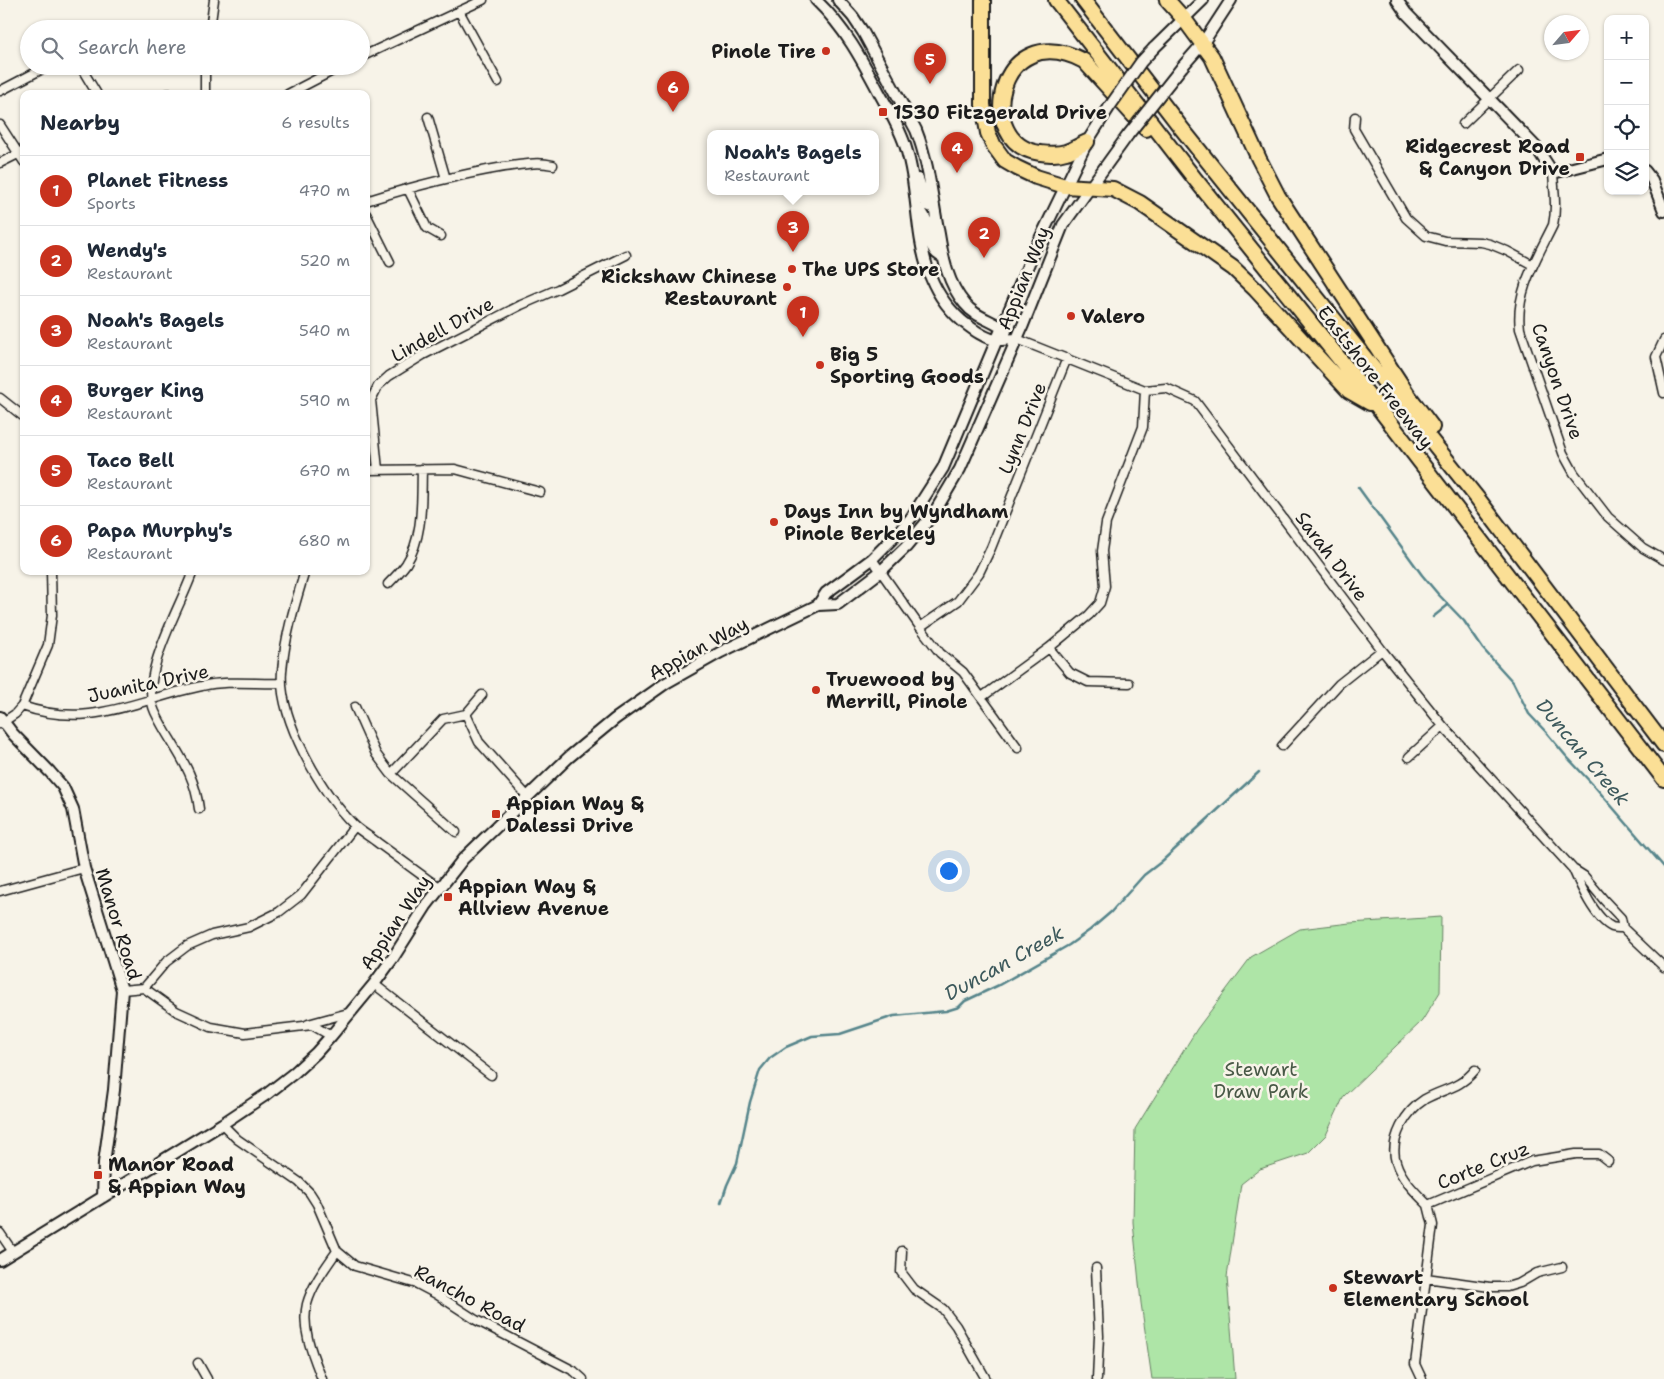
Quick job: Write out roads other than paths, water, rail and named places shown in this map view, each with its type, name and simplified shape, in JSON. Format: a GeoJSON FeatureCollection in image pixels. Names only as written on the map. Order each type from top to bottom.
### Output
{"type":"FeatureCollection","features":[{"type":"Feature","properties":{"kind":"highway"},"geometry":{"type":"LineString","coordinates":[[982,0],[983,105],[985,121],[994,146],[1005,161],[1036,177],[1065,186],[1113,189],[1140,203],[1232,268],[1256,289],[1349,391],[1378,407]]}},
{"type":"Feature","properties":{"kind":"highway","name":"Eastshore Freeway"},"geometry":{"type":"LineString","coordinates":[[1056,0],[1195,179],[1378,407],[1664,779]]}},
{"type":"Feature","properties":{"kind":"highway","name":"Eastshore Freeway"},"geometry":{"type":"LineString","coordinates":[[1084,0],[1189,137],[1478,499],[1664,745]]}},
{"type":"Feature","properties":{"kind":"highway"},"geometry":{"type":"LineString","coordinates":[[1167,0],[1203,43],[1212,57],[1259,160],[1278,196],[1408,395],[1467,473],[1478,499]]}},
{"type":"Feature","properties":{"kind":"highway"},"geometry":{"type":"LineString","coordinates":[[1087,142],[1068,152],[1052,155],[1033,152],[1027,149],[1020,145],[1008,132],[1001,114],[1001,94],[1011,71],[1020,62],[1030,55],[1044,51],[1058,51],[1071,54],[1084,61],[1195,179]]}},
{"type":"Feature","properties":{"kind":"main road"},"geometry":{"type":"LineString","coordinates":[[816,0],[836,20],[851,41],[898,129],[909,160],[925,261],[942,300],[967,325],[996,340],[1017,339]]}},
{"type":"Feature","properties":{"kind":"main road"},"geometry":{"type":"LineString","coordinates":[[838,0],[863,32],[916,130],[922,146],[947,274],[964,304],[975,315],[1002,327],[1017,339]]}},
{"type":"Feature","properties":{"kind":"main road","name":"Appian Way"},"geometry":{"type":"LineString","coordinates":[[818,605],[826,593],[872,559],[911,518],[943,468],[1034,251],[1087,142],[1141,62],[1203,0]]}},
{"type":"Feature","properties":{"kind":"main road","name":"Appian Way"},"geometry":{"type":"LineString","coordinates":[[0,1260],[222,1124],[267,1094],[316,1053],[374,984],[440,887],[463,859],[579,748],[666,683],[721,652],[818,605],[838,604],[880,572],[906,547],[934,512],[960,469],[1017,339],[1063,225],[1128,135],[1203,43],[1231,0]]}},
{"type":"Feature","properties":{"kind":"main road","name":"Canyon Drive"},"geometry":{"type":"LineString","coordinates":[[1397,0],[1406,13],[1536,147],[1552,173]]}},
{"type":"Feature","properties":{"kind":"main road"},"geometry":{"type":"LineString","coordinates":[[909,160],[916,170],[923,198],[927,205],[934,208]]}},
{"type":"Feature","properties":{"kind":"main road"},"geometry":{"type":"LineString","coordinates":[[1552,173],[1604,160]]}},
{"type":"Feature","properties":{"kind":"main road"},"geometry":{"type":"LineString","coordinates":[[1649,177],[1664,210]]}},
{"type":"Feature","properties":{"kind":"main road"},"geometry":{"type":"LineString","coordinates":[[916,206],[926,218],[932,246],[937,255],[943,257]]}},
{"type":"Feature","properties":{"kind":"main road","name":"Manor Road"},"geometry":{"type":"LineString","coordinates":[[1,721],[63,787],[72,809],[84,868],[122,990],[114,1090],[104,1163],[103,1197]]}},
{"type":"Feature","properties":{"kind":"street"},"geometry":{"type":"LineString","coordinates":[[211,20],[214,0]]}},
{"type":"Feature","properties":{"kind":"street"},"geometry":{"type":"LineString","coordinates":[[370,53],[483,0]]}},
{"type":"Feature","properties":{"kind":"street"},"geometry":{"type":"LineString","coordinates":[[459,12],[498,82]]}},
{"type":"Feature","properties":{"kind":"street"},"geometry":{"type":"LineString","coordinates":[[1463,124],[1519,70]]}},
{"type":"Feature","properties":{"kind":"street"},"geometry":{"type":"LineString","coordinates":[[0,91],[31,75]]}},
{"type":"Feature","properties":{"kind":"street"},"geometry":{"type":"LineString","coordinates":[[84,75],[94,90]]}},
{"type":"Feature","properties":{"kind":"street"},"geometry":{"type":"LineString","coordinates":[[205,75],[205,90]]}},
{"type":"Feature","properties":{"kind":"street"},"geometry":{"type":"LineString","coordinates":[[296,90],[325,75]]}},
{"type":"Feature","properties":{"kind":"street"},"geometry":{"type":"LineString","coordinates":[[428,117],[446,179]]}},
{"type":"Feature","properties":{"kind":"street"},"geometry":{"type":"LineString","coordinates":[[1355,117],[1354,129],[1411,224],[1426,236],[1436,240],[1490,244],[1533,265]]}},
{"type":"Feature","properties":{"kind":"street"},"geometry":{"type":"LineString","coordinates":[[0,125],[20,151]]}},
{"type":"Feature","properties":{"kind":"street"},"geometry":{"type":"LineString","coordinates":[[0,163],[20,153]]}},
{"type":"Feature","properties":{"kind":"street"},"geometry":{"type":"LineString","coordinates":[[370,200],[408,188],[476,172],[540,162],[553,165]]}},
{"type":"Feature","properties":{"kind":"street","name":"Canyon Drive"},"geometry":{"type":"LineString","coordinates":[[1552,173],[1556,207],[1555,216],[1553,225],[1533,265],[1520,303],[1518,316],[1520,329],[1563,453],[1574,473],[1608,517],[1643,548],[1664,560]]}},
{"type":"Feature","properties":{"kind":"street"},"geometry":{"type":"LineString","coordinates":[[408,188],[427,228],[441,236]]}},
{"type":"Feature","properties":{"kind":"street"},"geometry":{"type":"LineString","coordinates":[[370,222],[390,262]]}},
{"type":"Feature","properties":{"kind":"street","name":"Lindell Drive"},"geometry":{"type":"LineString","coordinates":[[378,470],[371,400],[378,386],[389,376],[423,355],[521,305],[626,255]]}},
{"type":"Feature","properties":{"kind":"street","name":"Sarah Drive"},"geometry":{"type":"LineString","coordinates":[[1017,339],[1145,390],[1166,388],[1195,401],[1382,650],[1443,726],[1573,869],[1584,876],[1621,918],[1623,928],[1664,967]]}},
{"type":"Feature","properties":{"kind":"street"},"geometry":{"type":"LineString","coordinates":[[1664,340],[1656,357],[1664,392]]}},
{"type":"Feature","properties":{"kind":"street","name":"Lynn Drive"},"geometry":{"type":"LineString","coordinates":[[920,627],[958,601],[979,573],[991,548],[1067,358]]}},
{"type":"Feature","properties":{"kind":"street"},"geometry":{"type":"LineString","coordinates":[[982,697],[1049,648],[1100,603],[1105,586],[1102,551],[1106,523],[1143,427],[1145,390]]}},
{"type":"Feature","properties":{"kind":"street"},"geometry":{"type":"LineString","coordinates":[[0,398],[20,414]]}},
{"type":"Feature","properties":{"kind":"street"},"geometry":{"type":"LineString","coordinates":[[370,470],[455,468],[540,492]]}},
{"type":"Feature","properties":{"kind":"street"},"geometry":{"type":"LineString","coordinates":[[388,584],[406,564],[413,549],[421,518],[422,469]]}},
{"type":"Feature","properties":{"kind":"street"},"geometry":{"type":"LineString","coordinates":[[872,559],[940,653],[963,672],[1018,748]]}},
{"type":"Feature","properties":{"kind":"street"},"geometry":{"type":"LineString","coordinates":[[1,721],[15,714],[22,706],[49,638],[52,615],[51,575]]}},
{"type":"Feature","properties":{"kind":"street"},"geometry":{"type":"LineString","coordinates":[[191,575],[155,666],[151,700],[154,712],[182,756],[193,782],[199,809]]}},
{"type":"Feature","properties":{"kind":"street"},"geometry":{"type":"LineString","coordinates":[[304,575],[288,631],[282,672],[282,684],[288,712],[296,736],[308,763],[324,789],[355,826],[440,887]]}},
{"type":"Feature","properties":{"kind":"street"},"geometry":{"type":"LineString","coordinates":[[1049,648],[1070,673],[1088,682],[1129,683]]}},
{"type":"Feature","properties":{"kind":"street"},"geometry":{"type":"LineString","coordinates":[[1282,746],[1339,684],[1382,650]]}},
{"type":"Feature","properties":{"kind":"street","name":"Juanita Drive"},"geometry":{"type":"LineString","coordinates":[[22,706],[41,712],[91,714],[116,710],[172,692],[205,685],[282,684]]}},
{"type":"Feature","properties":{"kind":"street"},"geometry":{"type":"LineString","coordinates":[[391,774],[443,719],[466,714],[482,695]]}},
{"type":"Feature","properties":{"kind":"street"},"geometry":{"type":"LineString","coordinates":[[354,707],[376,754],[391,774],[456,832]]}},
{"type":"Feature","properties":{"kind":"street"},"geometry":{"type":"LineString","coordinates":[[466,714],[479,742],[527,796]]}},
{"type":"Feature","properties":{"kind":"street"},"geometry":{"type":"LineString","coordinates":[[1409,757],[1443,726]]}},
{"type":"Feature","properties":{"kind":"street"},"geometry":{"type":"LineString","coordinates":[[144,988],[166,962],[187,946],[212,935],[249,927],[279,912],[301,895],[355,826]]}},
{"type":"Feature","properties":{"kind":"street"},"geometry":{"type":"LineString","coordinates":[[0,891],[84,868]]}},
{"type":"Feature","properties":{"kind":"street","name":"Sarah Drive"},"geometry":{"type":"LineString","coordinates":[[1573,869],[1582,891],[1600,917],[1612,927],[1623,928]]}},
{"type":"Feature","properties":{"kind":"street"},"geometry":{"type":"LineString","coordinates":[[374,984],[491,1075]]}},
{"type":"Feature","properties":{"kind":"street"},"geometry":{"type":"LineString","coordinates":[[122,990],[144,988],[176,1010],[211,1027],[246,1033],[303,1025],[352,1012]]}},
{"type":"Feature","properties":{"kind":"street"},"geometry":{"type":"LineString","coordinates":[[303,1025],[318,1027],[331,1036]]}},
{"type":"Feature","properties":{"kind":"street"},"geometry":{"type":"LineString","coordinates":[[1422,1379],[1416,1364],[1416,1351],[1433,1226],[1428,1205],[1409,1186],[1396,1161],[1395,1143],[1399,1128],[1410,1111],[1425,1099],[1466,1080],[1474,1070]]}},
{"type":"Feature","properties":{"kind":"street","name":"Rancho Road"},"geometry":{"type":"LineString","coordinates":[[222,1124],[237,1139],[299,1182],[310,1193],[317,1204],[337,1251],[355,1266],[417,1284],[476,1320],[574,1371],[583,1379]]}},
{"type":"Feature","properties":{"kind":"street","name":"Corte Cruz"},"geometry":{"type":"LineString","coordinates":[[1428,1205],[1532,1160],[1576,1154],[1598,1154],[1608,1161]]}},
{"type":"Feature","properties":{"kind":"street"},"geometry":{"type":"LineString","coordinates":[[0,1233],[13,1252]]}},
{"type":"Feature","properties":{"kind":"street"},"geometry":{"type":"LineString","coordinates":[[322,1379],[310,1349],[306,1326],[307,1306],[317,1282],[337,1251]]}},
{"type":"Feature","properties":{"kind":"street"},"geometry":{"type":"LineString","coordinates":[[902,1251],[901,1272],[914,1290],[943,1309],[956,1326],[986,1379]]}},
{"type":"Feature","properties":{"kind":"street"},"geometry":{"type":"LineString","coordinates":[[1426,1278],[1490,1287],[1507,1287],[1520,1283],[1537,1273],[1562,1266]]}},
{"type":"Feature","properties":{"kind":"street"},"geometry":{"type":"LineString","coordinates":[[1096,1268],[1099,1336],[1097,1379]]}},
{"type":"Feature","properties":{"kind":"street"},"geometry":{"type":"LineString","coordinates":[[198,1363],[208,1379]]}},
{"type":"Feature","properties":{"kind":"waterway","name":"Duncan Creek"},"geometry":{"type":"LineString","coordinates":[[1358,487],[1422,575],[1464,621],[1483,649],[1513,682],[1529,714],[1664,867]]}},
{"type":"Feature","properties":{"kind":"waterway","name":"Duncan Creek"},"geometry":{"type":"LineString","coordinates":[[1433,617],[1448,605]]}},
{"type":"Feature","properties":{"kind":"waterway","name":"Duncan Creek"},"geometry":{"type":"LineString","coordinates":[[721,1203],[737,1163],[750,1102],[760,1070],[770,1058],[786,1047],[812,1036],[840,1034],[894,1016],[946,1011],[959,1007],[965,1001],[999,985],[1069,945],[1111,912],[1144,875],[1161,862],[1259,772]]}},
{"type":"Feature","properties":{"kind":"place","name":"Pinole Tire"},"geometry":{"type":"Point","coordinates":[826,51]}},
{"type":"Feature","properties":{"kind":"place","name":"Taco Bell"},"geometry":{"type":"Point","coordinates":[930,84]}},
{"type":"Feature","properties":{"kind":"place","name":"Papa Murphy's"},"geometry":{"type":"Point","coordinates":[673,112]}},
{"type":"Feature","properties":{"kind":"place","name":"1530 Fitzgerald Drive"},"geometry":{"type":"Point","coordinates":[883,112]}},
{"type":"Feature","properties":{"kind":"place","name":"Ridgecrest Road & Canyon Drive"},"geometry":{"type":"Point","coordinates":[1580,157]}},
{"type":"Feature","properties":{"kind":"place","name":"Burger King"},"geometry":{"type":"Point","coordinates":[957,173]}},
{"type":"Feature","properties":{"kind":"place","name":"Noah's Bagels"},"geometry":{"type":"Point","coordinates":[793,252]}},
{"type":"Feature","properties":{"kind":"place","name":"Wendy's"},"geometry":{"type":"Point","coordinates":[984,258]}},
{"type":"Feature","properties":{"kind":"place","name":"The UPS Store"},"geometry":{"type":"Point","coordinates":[792,269]}},
{"type":"Feature","properties":{"kind":"place","name":"Rickshaw Chinese Restaurant"},"geometry":{"type":"Point","coordinates":[787,287]}},
{"type":"Feature","properties":{"kind":"place","name":"Valero"},"geometry":{"type":"Point","coordinates":[1071,316]}},
{"type":"Feature","properties":{"kind":"place","name":"Planet Fitness"},"geometry":{"type":"Point","coordinates":[803,337]}},
{"type":"Feature","properties":{"kind":"place","name":"Big 5 Sporting Goods"},"geometry":{"type":"Point","coordinates":[820,365]}},
{"type":"Feature","properties":{"kind":"place","name":"Days Inn by Wyndham Pinole Berkeley"},"geometry":{"type":"Point","coordinates":[774,522]}},
{"type":"Feature","properties":{"kind":"place","name":"Truewood by Merrill, Pinole"},"geometry":{"type":"Point","coordinates":[816,690]}},
{"type":"Feature","properties":{"kind":"place","name":"Appian Way & Dalessi Drive"},"geometry":{"type":"Point","coordinates":[496,814]}},
{"type":"Feature","properties":{"kind":"place","name":"Appian Way & Allview Avenue"},"geometry":{"type":"Point","coordinates":[448,897]}},
{"type":"Feature","properties":{"kind":"place","name":"Manor Road & Appian Way"},"geometry":{"type":"Point","coordinates":[98,1175]}},
{"type":"Feature","properties":{"kind":"place","name":"Stewart Elementary School"},"geometry":{"type":"Point","coordinates":[1333,1288]}},
{"type":"Feature","properties":{"kind":"park label","name":"Stewart Draw Park"},"geometry":{"type":"Point","coordinates":[1261,1080]}}]}
